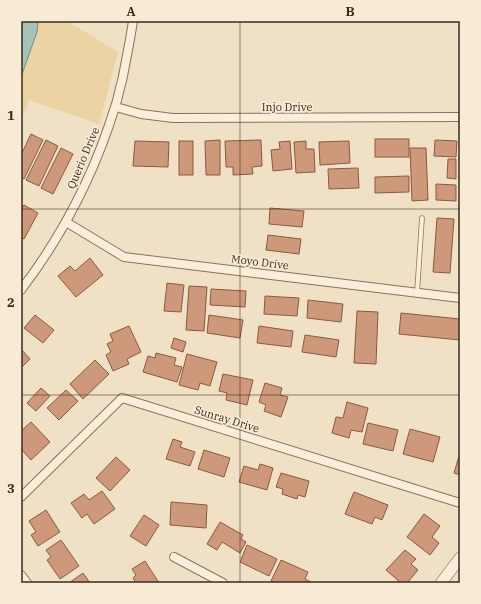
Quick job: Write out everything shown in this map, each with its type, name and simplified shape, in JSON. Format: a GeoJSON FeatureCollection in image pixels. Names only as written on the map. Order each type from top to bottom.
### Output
{"type":"FeatureCollection","features":[{"type":"Feature","properties":{"kind":"street","name":"Querio Drive"},"geometry":{"type":"LineString","coordinates":[[21,290],[39,267],[66,222],[100,149],[116,107],[133,21]]}},
{"type":"Feature","properties":{"kind":"street","name":"Injo Drive"},"geometry":{"type":"LineString","coordinates":[[116,107],[141,114],[173,118],[460,117]]}},
{"type":"Feature","properties":{"kind":"street","name":"Moyo Drive"},"geometry":{"type":"LineString","coordinates":[[66,222],[124,257],[460,298]]}},
{"type":"Feature","properties":{"kind":"street","name":"Sunray Drive"},"geometry":{"type":"LineString","coordinates":[[21,497],[122,398],[460,503]]}},
{"type":"Feature","properties":{"kind":"street"},"geometry":{"type":"LineString","coordinates":[[174,557],[223,583]]}},
{"type":"Feature","properties":{"kind":"street"},"geometry":{"type":"LineString","coordinates":[[441,583],[460,558]]}},
{"type":"Feature","properties":{"kind":"street"},"geometry":{"type":"LineString","coordinates":[[21,575],[27,583]]}},
{"type":"Feature","properties":{"kind":"lane"},"geometry":{"type":"LineString","coordinates":[[417,293],[422,218]]}},
{"type":"Feature","properties":{"kind":"sand"},"geometry":{"type":"Polygon","coordinates":[[[21,21],[67,21],[118,52],[99,124],[29,100],[21,121],[21,21]]]}},
{"type":"Feature","properties":{"kind":"water"},"geometry":{"type":"Polygon","coordinates":[[[22,21],[38,21],[37,32],[21,77],[22,21]]]}},
{"type":"Feature","properties":{"kind":"building"},"geometry":{"type":"Polygon","coordinates":[[[31,134],[43,140],[24,179],[21,178],[21,155],[31,134]]]}},
{"type":"Feature","properties":{"kind":"building"},"geometry":{"type":"Polygon","coordinates":[[[375,139],[409,139],[409,157],[375,157],[375,139]]]}},
{"type":"Feature","properties":{"kind":"building"},"geometry":{"type":"Polygon","coordinates":[[[46,140],[58,146],[39,186],[26,180],[46,140]]]}},
{"type":"Feature","properties":{"kind":"building"},"geometry":{"type":"Polygon","coordinates":[[[220,140],[220,175],[206,175],[205,141],[220,140]]]}},
{"type":"Feature","properties":{"kind":"building"},"geometry":{"type":"Polygon","coordinates":[[[261,140],[262,166],[252,167],[253,174],[233,175],[233,167],[226,167],[225,141],[261,140]]]}},
{"type":"Feature","properties":{"kind":"building"},"geometry":{"type":"Polygon","coordinates":[[[435,140],[457,141],[456,157],[434,156],[435,140]]]}},
{"type":"Feature","properties":{"kind":"building"},"geometry":{"type":"Polygon","coordinates":[[[135,141],[169,142],[168,167],[133,166],[135,141]]]}},
{"type":"Feature","properties":{"kind":"building"},"geometry":{"type":"Polygon","coordinates":[[[179,141],[193,141],[193,175],[179,175],[179,141]]]}},
{"type":"Feature","properties":{"kind":"building"},"geometry":{"type":"Polygon","coordinates":[[[290,141],[292,169],[273,171],[271,150],[280,149],[279,142],[290,141]]]}},
{"type":"Feature","properties":{"kind":"building"},"geometry":{"type":"Polygon","coordinates":[[[306,141],[306,149],[314,149],[315,172],[296,173],[294,142],[306,141]]]}},
{"type":"Feature","properties":{"kind":"building"},"geometry":{"type":"Polygon","coordinates":[[[349,141],[350,163],[320,165],[319,142],[349,141]]]}},
{"type":"Feature","properties":{"kind":"building"},"geometry":{"type":"Polygon","coordinates":[[[61,148],[73,154],[53,194],[41,188],[61,148]]]}},
{"type":"Feature","properties":{"kind":"building"},"geometry":{"type":"Polygon","coordinates":[[[410,148],[426,148],[428,200],[412,201],[410,148]]]}},
{"type":"Feature","properties":{"kind":"building"},"geometry":{"type":"Polygon","coordinates":[[[448,159],[456,159],[456,179],[447,178],[448,159]]]}},
{"type":"Feature","properties":{"kind":"building"},"geometry":{"type":"Polygon","coordinates":[[[358,168],[359,188],[329,189],[328,169],[358,168]]]}},
{"type":"Feature","properties":{"kind":"building"},"geometry":{"type":"Polygon","coordinates":[[[409,176],[409,192],[375,193],[375,177],[409,176]]]}},
{"type":"Feature","properties":{"kind":"building"},"geometry":{"type":"Polygon","coordinates":[[[436,184],[456,185],[456,201],[436,200],[436,184]]]}},
{"type":"Feature","properties":{"kind":"building"},"geometry":{"type":"Polygon","coordinates":[[[24,205],[38,213],[24,239],[21,237],[21,210],[24,205]]]}},
{"type":"Feature","properties":{"kind":"building"},"geometry":{"type":"Polygon","coordinates":[[[270,208],[304,211],[302,227],[269,224],[270,208]]]}},
{"type":"Feature","properties":{"kind":"building"},"geometry":{"type":"Polygon","coordinates":[[[437,218],[454,219],[450,273],[433,272],[437,218]]]}},
{"type":"Feature","properties":{"kind":"building"},"geometry":{"type":"Polygon","coordinates":[[[268,235],[301,239],[299,254],[266,250],[268,235]]]}},
{"type":"Feature","properties":{"kind":"building"},"geometry":{"type":"Polygon","coordinates":[[[90,258],[103,275],[76,297],[58,276],[70,266],[75,271],[90,258]]]}},
{"type":"Feature","properties":{"kind":"building"},"geometry":{"type":"Polygon","coordinates":[[[167,283],[184,285],[181,312],[164,311],[167,283]]]}},
{"type":"Feature","properties":{"kind":"building"},"geometry":{"type":"Polygon","coordinates":[[[189,286],[207,287],[204,331],[186,330],[189,286]]]}},
{"type":"Feature","properties":{"kind":"building"},"geometry":{"type":"Polygon","coordinates":[[[211,289],[246,291],[245,307],[210,305],[211,289]]]}},
{"type":"Feature","properties":{"kind":"building"},"geometry":{"type":"Polygon","coordinates":[[[265,296],[299,298],[297,316],[264,314],[265,296]]]}},
{"type":"Feature","properties":{"kind":"building"},"geometry":{"type":"Polygon","coordinates":[[[308,300],[343,304],[341,322],[307,318],[308,300]]]}},
{"type":"Feature","properties":{"kind":"building"},"geometry":{"type":"Polygon","coordinates":[[[357,311],[378,312],[376,364],[354,363],[357,311]]]}},
{"type":"Feature","properties":{"kind":"building"},"geometry":{"type":"Polygon","coordinates":[[[401,313],[460,319],[460,340],[399,334],[401,313]]]}},
{"type":"Feature","properties":{"kind":"building"},"geometry":{"type":"Polygon","coordinates":[[[35,315],[54,330],[43,343],[24,328],[35,315]]]}},
{"type":"Feature","properties":{"kind":"building"},"geometry":{"type":"Polygon","coordinates":[[[209,315],[243,320],[240,338],[207,333],[209,315]]]}},
{"type":"Feature","properties":{"kind":"building"},"geometry":{"type":"Polygon","coordinates":[[[129,326],[141,352],[127,359],[129,364],[113,371],[106,355],[111,352],[107,344],[113,341],[110,334],[129,326]]]}},
{"type":"Feature","properties":{"kind":"building"},"geometry":{"type":"Polygon","coordinates":[[[259,326],[293,331],[291,347],[257,343],[259,326]]]}},
{"type":"Feature","properties":{"kind":"building"},"geometry":{"type":"Polygon","coordinates":[[[305,335],[339,340],[336,357],[302,352],[305,335]]]}},
{"type":"Feature","properties":{"kind":"building"},"geometry":{"type":"Polygon","coordinates":[[[174,338],[186,342],[183,352],[171,348],[174,338]]]}},
{"type":"Feature","properties":{"kind":"building"},"geometry":{"type":"Polygon","coordinates":[[[21,349],[30,359],[21,368],[21,349]]]}},
{"type":"Feature","properties":{"kind":"building"},"geometry":{"type":"Polygon","coordinates":[[[156,353],[176,358],[174,365],[182,367],[177,382],[143,372],[148,356],[155,358],[156,353]]]}},
{"type":"Feature","properties":{"kind":"building"},"geometry":{"type":"Polygon","coordinates":[[[187,354],[217,362],[210,386],[200,383],[198,390],[179,385],[187,354]]]}},
{"type":"Feature","properties":{"kind":"building"},"geometry":{"type":"Polygon","coordinates":[[[95,360],[109,374],[83,399],[70,384],[95,360]]]}},
{"type":"Feature","properties":{"kind":"building"},"geometry":{"type":"Polygon","coordinates":[[[223,374],[253,380],[247,405],[226,400],[227,393],[219,391],[223,374]]]}},
{"type":"Feature","properties":{"kind":"building"},"geometry":{"type":"Polygon","coordinates":[[[265,383],[282,388],[280,395],[288,397],[281,417],[264,411],[266,405],[259,402],[265,383]]]}},
{"type":"Feature","properties":{"kind":"building"},"geometry":{"type":"Polygon","coordinates":[[[41,388],[50,396],[36,411],[27,403],[41,388]]]}},
{"type":"Feature","properties":{"kind":"building"},"geometry":{"type":"Polygon","coordinates":[[[66,390],[78,401],[59,420],[47,408],[66,390]]]}},
{"type":"Feature","properties":{"kind":"building"},"geometry":{"type":"Polygon","coordinates":[[[347,402],[368,408],[362,432],[351,430],[349,438],[332,433],[336,417],[343,418],[347,402]]]}},
{"type":"Feature","properties":{"kind":"building"},"geometry":{"type":"Polygon","coordinates":[[[31,422],[50,442],[31,460],[21,449],[21,431],[31,422]]]}},
{"type":"Feature","properties":{"kind":"building"},"geometry":{"type":"Polygon","coordinates":[[[368,423],[398,430],[393,451],[363,444],[368,423]]]}},
{"type":"Feature","properties":{"kind":"building"},"geometry":{"type":"Polygon","coordinates":[[[410,429],[440,437],[433,462],[403,454],[410,429]]]}},
{"type":"Feature","properties":{"kind":"building"},"geometry":{"type":"Polygon","coordinates":[[[173,439],[182,442],[180,447],[195,452],[190,466],[166,459],[173,439]]]}},
{"type":"Feature","properties":{"kind":"building"},"geometry":{"type":"Polygon","coordinates":[[[204,450],[230,458],[224,477],[198,469],[204,450]]]}},
{"type":"Feature","properties":{"kind":"building"},"geometry":{"type":"Polygon","coordinates":[[[460,456],[460,475],[454,473],[460,456]]]}},
{"type":"Feature","properties":{"kind":"building"},"geometry":{"type":"Polygon","coordinates":[[[116,457],[130,470],[110,491],[96,478],[116,457]]]}},
{"type":"Feature","properties":{"kind":"building"},"geometry":{"type":"Polygon","coordinates":[[[260,464],[273,468],[267,490],[239,482],[244,466],[258,470],[260,464]]]}},
{"type":"Feature","properties":{"kind":"building"},"geometry":{"type":"Polygon","coordinates":[[[281,473],[309,481],[305,497],[298,495],[297,499],[282,494],[283,489],[276,487],[281,473]]]}},
{"type":"Feature","properties":{"kind":"building"},"geometry":{"type":"Polygon","coordinates":[[[102,491],[115,509],[94,524],[87,514],[82,518],[71,503],[84,494],[89,500],[102,491]]]}},
{"type":"Feature","properties":{"kind":"building"},"geometry":{"type":"Polygon","coordinates":[[[354,492],[388,505],[382,520],[375,517],[372,524],[345,514],[354,492]]]}},
{"type":"Feature","properties":{"kind":"building"},"geometry":{"type":"Polygon","coordinates":[[[171,502],[207,505],[206,528],[170,525],[171,502]]]}},
{"type":"Feature","properties":{"kind":"building"},"geometry":{"type":"Polygon","coordinates":[[[46,510],[60,532],[38,546],[31,535],[36,532],[29,521],[46,510]]]}},
{"type":"Feature","properties":{"kind":"building"},"geometry":{"type":"Polygon","coordinates":[[[424,514],[440,526],[432,537],[439,543],[430,555],[407,537],[424,514]]]}},
{"type":"Feature","properties":{"kind":"building"},"geometry":{"type":"Polygon","coordinates":[[[144,515],[159,525],[146,546],[130,536],[144,515]]]}},
{"type":"Feature","properties":{"kind":"building"},"geometry":{"type":"Polygon","coordinates":[[[220,522],[243,535],[241,539],[246,542],[240,553],[222,542],[217,550],[207,544],[220,522]]]}},
{"type":"Feature","properties":{"kind":"building"},"geometry":{"type":"Polygon","coordinates":[[[61,540],[79,566],[60,579],[47,560],[51,557],[46,550],[61,540]]]}},
{"type":"Feature","properties":{"kind":"building"},"geometry":{"type":"Polygon","coordinates":[[[247,545],[277,559],[269,576],[240,562],[247,545]]]}},
{"type":"Feature","properties":{"kind":"building"},"geometry":{"type":"Polygon","coordinates":[[[405,550],[416,559],[411,564],[418,570],[407,583],[401,583],[386,570],[405,550]]]}},
{"type":"Feature","properties":{"kind":"building"},"geometry":{"type":"Polygon","coordinates":[[[281,560],[308,572],[305,579],[311,583],[275,583],[271,581],[281,560]]]}},
{"type":"Feature","properties":{"kind":"building"},"geometry":{"type":"Polygon","coordinates":[[[145,561],[159,583],[136,583],[133,578],[136,575],[132,569],[145,561]]]}},
{"type":"Feature","properties":{"kind":"building"},"geometry":{"type":"Polygon","coordinates":[[[83,573],[90,583],[69,583],[83,573]]]}}]}
